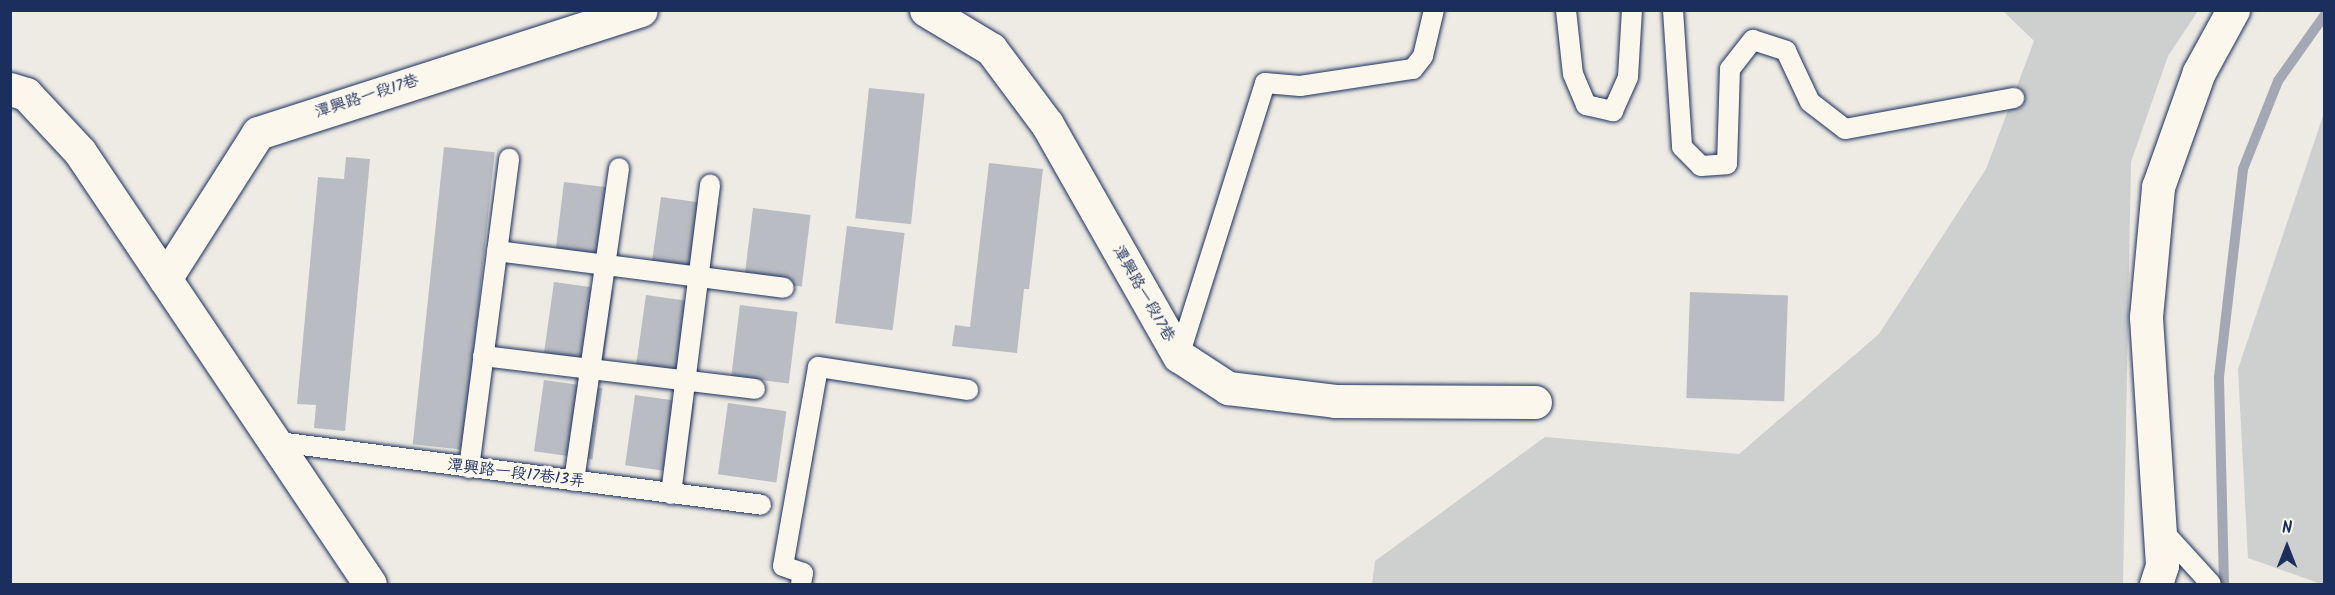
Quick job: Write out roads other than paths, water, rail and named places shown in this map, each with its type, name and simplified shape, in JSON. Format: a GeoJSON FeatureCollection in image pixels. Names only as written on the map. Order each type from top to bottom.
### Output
{"type":"FeatureCollection","features":[{"type":"Feature","properties":{"kind":"street","name":"潭興路一段17巷"},"geometry":{"type":"LineString","coordinates":[[165,279],[258,133],[641,10]]}},
{"type":"Feature","properties":{"kind":"street","name":"潭興路一段17巷"},"geometry":{"type":"LineString","coordinates":[[926,10],[991,49],[1047,124],[1179,356],[1228,387],[1240,389],[1335,401],[1534,402]]}},
{"type":"Feature","properties":{"kind":"street"},"geometry":{"type":"LineString","coordinates":[[2156,585],[2162,565],[2146,317],[2158,187],[2199,72],[2233,10]]}},
{"type":"Feature","properties":{"kind":"street"},"geometry":{"type":"LineString","coordinates":[[10,89],[26,94],[80,152],[271,441],[370,585]]}},
{"type":"Feature","properties":{"kind":"lane"},"geometry":{"type":"LineString","coordinates":[[1179,356],[1265,83],[1300,86],[1413,69],[1423,56],[1434,10]]}},
{"type":"Feature","properties":{"kind":"lane"},"geometry":{"type":"LineString","coordinates":[[1566,10],[1572,74],[1587,105],[1613,111],[1628,77],[1632,10]]}},
{"type":"Feature","properties":{"kind":"lane"},"geometry":{"type":"LineString","coordinates":[[1673,10],[1682,147],[1701,166],[1727,164],[1730,69],[1753,40],[1786,51],[1810,102],[1845,129],[2014,98]]}},
{"type":"Feature","properties":{"kind":"lane"},"geometry":{"type":"LineString","coordinates":[[469,468],[509,159]]}},
{"type":"Feature","properties":{"kind":"lane"},"geometry":{"type":"LineString","coordinates":[[574,481],[619,168]]}},
{"type":"Feature","properties":{"kind":"lane"},"geometry":{"type":"LineString","coordinates":[[671,494],[710,184]]}},
{"type":"Feature","properties":{"kind":"lane"},"geometry":{"type":"LineString","coordinates":[[497,251],[784,288]]}},
{"type":"Feature","properties":{"kind":"lane"},"geometry":{"type":"LineString","coordinates":[[483,357],[755,389]]}},
{"type":"Feature","properties":{"kind":"lane"},"geometry":{"type":"LineString","coordinates":[[801,585],[803,573],[783,566],[818,367],[968,390]]}},
{"type":"Feature","properties":{"kind":"lane","name":"潭興路一段17巷13弄"},"geometry":{"type":"LineString","coordinates":[[271,441],[761,505]]}},
{"type":"Feature","properties":{"kind":"lane"},"geometry":{"type":"LineString","coordinates":[[2159,527],[2208,581]]}},
{"type":"Feature","properties":{"kind":"waterway"},"geometry":{"type":"LineString","coordinates":[[2224,584],[2219,377],[2243,169],[2278,81],[2324,16]]}}]}
